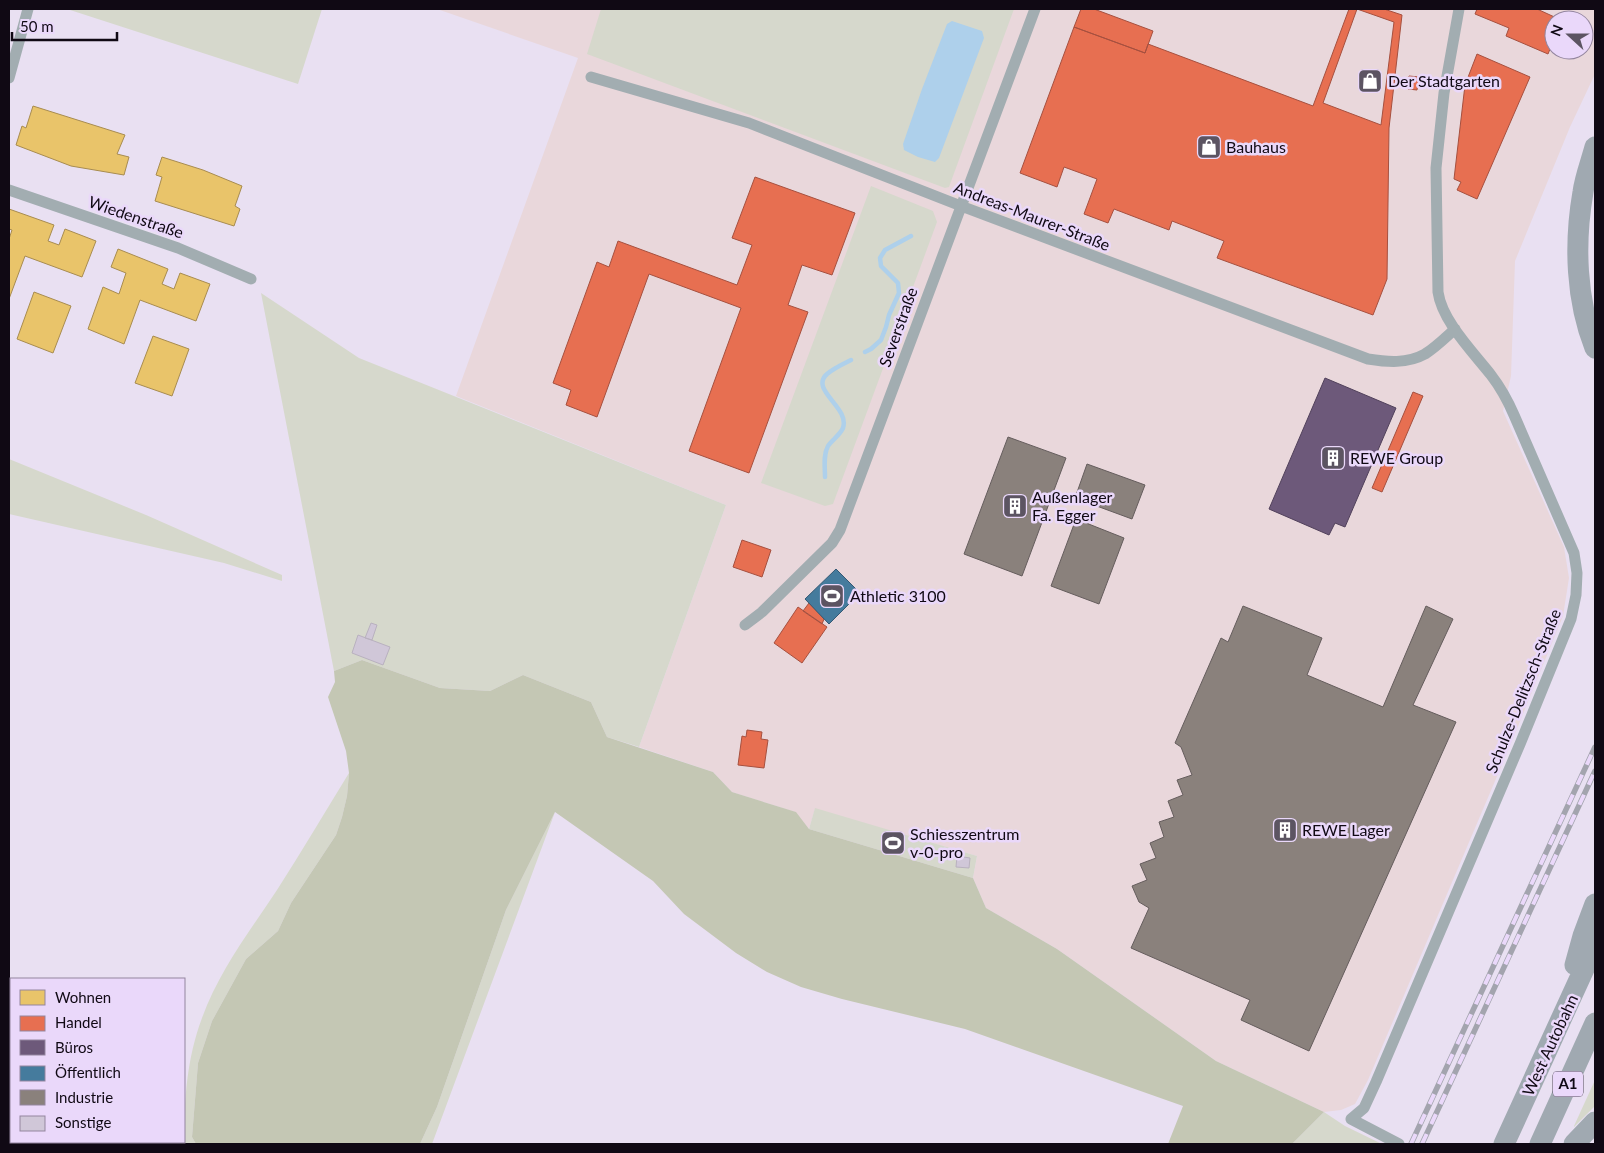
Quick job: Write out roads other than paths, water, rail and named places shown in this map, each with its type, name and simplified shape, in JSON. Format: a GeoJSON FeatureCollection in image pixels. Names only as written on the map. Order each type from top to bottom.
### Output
{"type":"FeatureCollection","features":[{"type":"Feature","properties":{"kind":"highway"},"geometry":{"type":"LineString","coordinates":[[1595,148],[1583,191],[1578,247],[1581,294],[1588,331],[1595,348]]}},
{"type":"Feature","properties":{"kind":"highway"},"geometry":{"type":"LineString","coordinates":[[1557,1028],[1583,936],[1595,904]]}},
{"type":"Feature","properties":{"kind":"highway","name":"West Autobahn"},"geometry":{"type":"LineString","coordinates":[[1504,1144],[1595,945]]}},
{"type":"Feature","properties":{"kind":"highway","name":"West Autobahn"},"geometry":{"type":"LineString","coordinates":[[1540,1144],[1595,1023]]}},
{"type":"Feature","properties":{"kind":"highway"},"geometry":{"type":"LineString","coordinates":[[1574,1144],[1595,1122]]}},
{"type":"Feature","properties":{"kind":"street"},"geometry":{"type":"LineString","coordinates":[[9,78],[28,9]]}},
{"type":"Feature","properties":{"kind":"street","name":"Severstraße"},"geometry":{"type":"LineString","coordinates":[[745,625],[762,612],[832,543],[840,530],[1035,9]]}},
{"type":"Feature","properties":{"kind":"street","name":"Schulze-Delitzsch-Straße"},"geometry":{"type":"LineString","coordinates":[[1399,1144],[1351,1119],[1364,1108],[1376,1082],[1528,726],[1572,619],[1578,573],[1574,553],[1504,393],[1441,308],[1438,292],[1436,168],[1444,93],[1459,9]]}},
{"type":"Feature","properties":{"kind":"street","name":"Andreas-Maurer-Straße"},"geometry":{"type":"LineString","coordinates":[[591,77],[749,123],[961,206],[1368,360],[1384,362],[1403,361],[1425,354],[1455,329]]}},
{"type":"Feature","properties":{"kind":"street","name":"Wiedenstraße"},"geometry":{"type":"LineString","coordinates":[[9,190],[178,248],[251,279]]}},
{"type":"Feature","properties":{"kind":"water"},"geometry":{"type":"Polygon","coordinates":[[[952,21],[982,31],[984,38],[939,158],[935,162],[904,150],[903,144],[947,24],[952,21]]]}},
{"type":"Feature","properties":{"kind":"waterway"},"geometry":{"type":"LineString","coordinates":[[865,352],[881,340],[899,293],[898,283],[881,266],[880,258],[885,250],[911,236]]}},
{"type":"Feature","properties":{"kind":"waterway"},"geometry":{"type":"LineString","coordinates":[[825,477],[825,453],[830,444],[842,431],[844,420],[826,393],[823,380],[827,374],[851,360]]}},
{"type":"Feature","properties":{"kind":"railway"},"geometry":{"type":"LineString","coordinates":[[1411,1144],[1595,747]]}},
{"type":"Feature","properties":{"kind":"railway"},"geometry":{"type":"LineString","coordinates":[[1422,1144],[1595,771]]}},
{"type":"Feature","properties":{"kind":"place","name":"Der Stadtgarten"},"geometry":{"type":"Point","coordinates":[1370,81]}},
{"type":"Feature","properties":{"kind":"place","name":"Bauhaus"},"geometry":{"type":"Point","coordinates":[1209,147]}},
{"type":"Feature","properties":{"kind":"place","name":"REWE Group"},"geometry":{"type":"Point","coordinates":[1333,458]}},
{"type":"Feature","properties":{"kind":"place","name":"Außenlager Fa. Egger"},"geometry":{"type":"Point","coordinates":[1015,506]}},
{"type":"Feature","properties":{"kind":"place","name":"Athletic 3100"},"geometry":{"type":"Point","coordinates":[832,596]}},
{"type":"Feature","properties":{"kind":"place","name":"REWE Lager"},"geometry":{"type":"Point","coordinates":[1285,830]}},
{"type":"Feature","properties":{"kind":"place","name":"Schiesszentrum v-0-pro"},"geometry":{"type":"Point","coordinates":[893,843]}}]}
